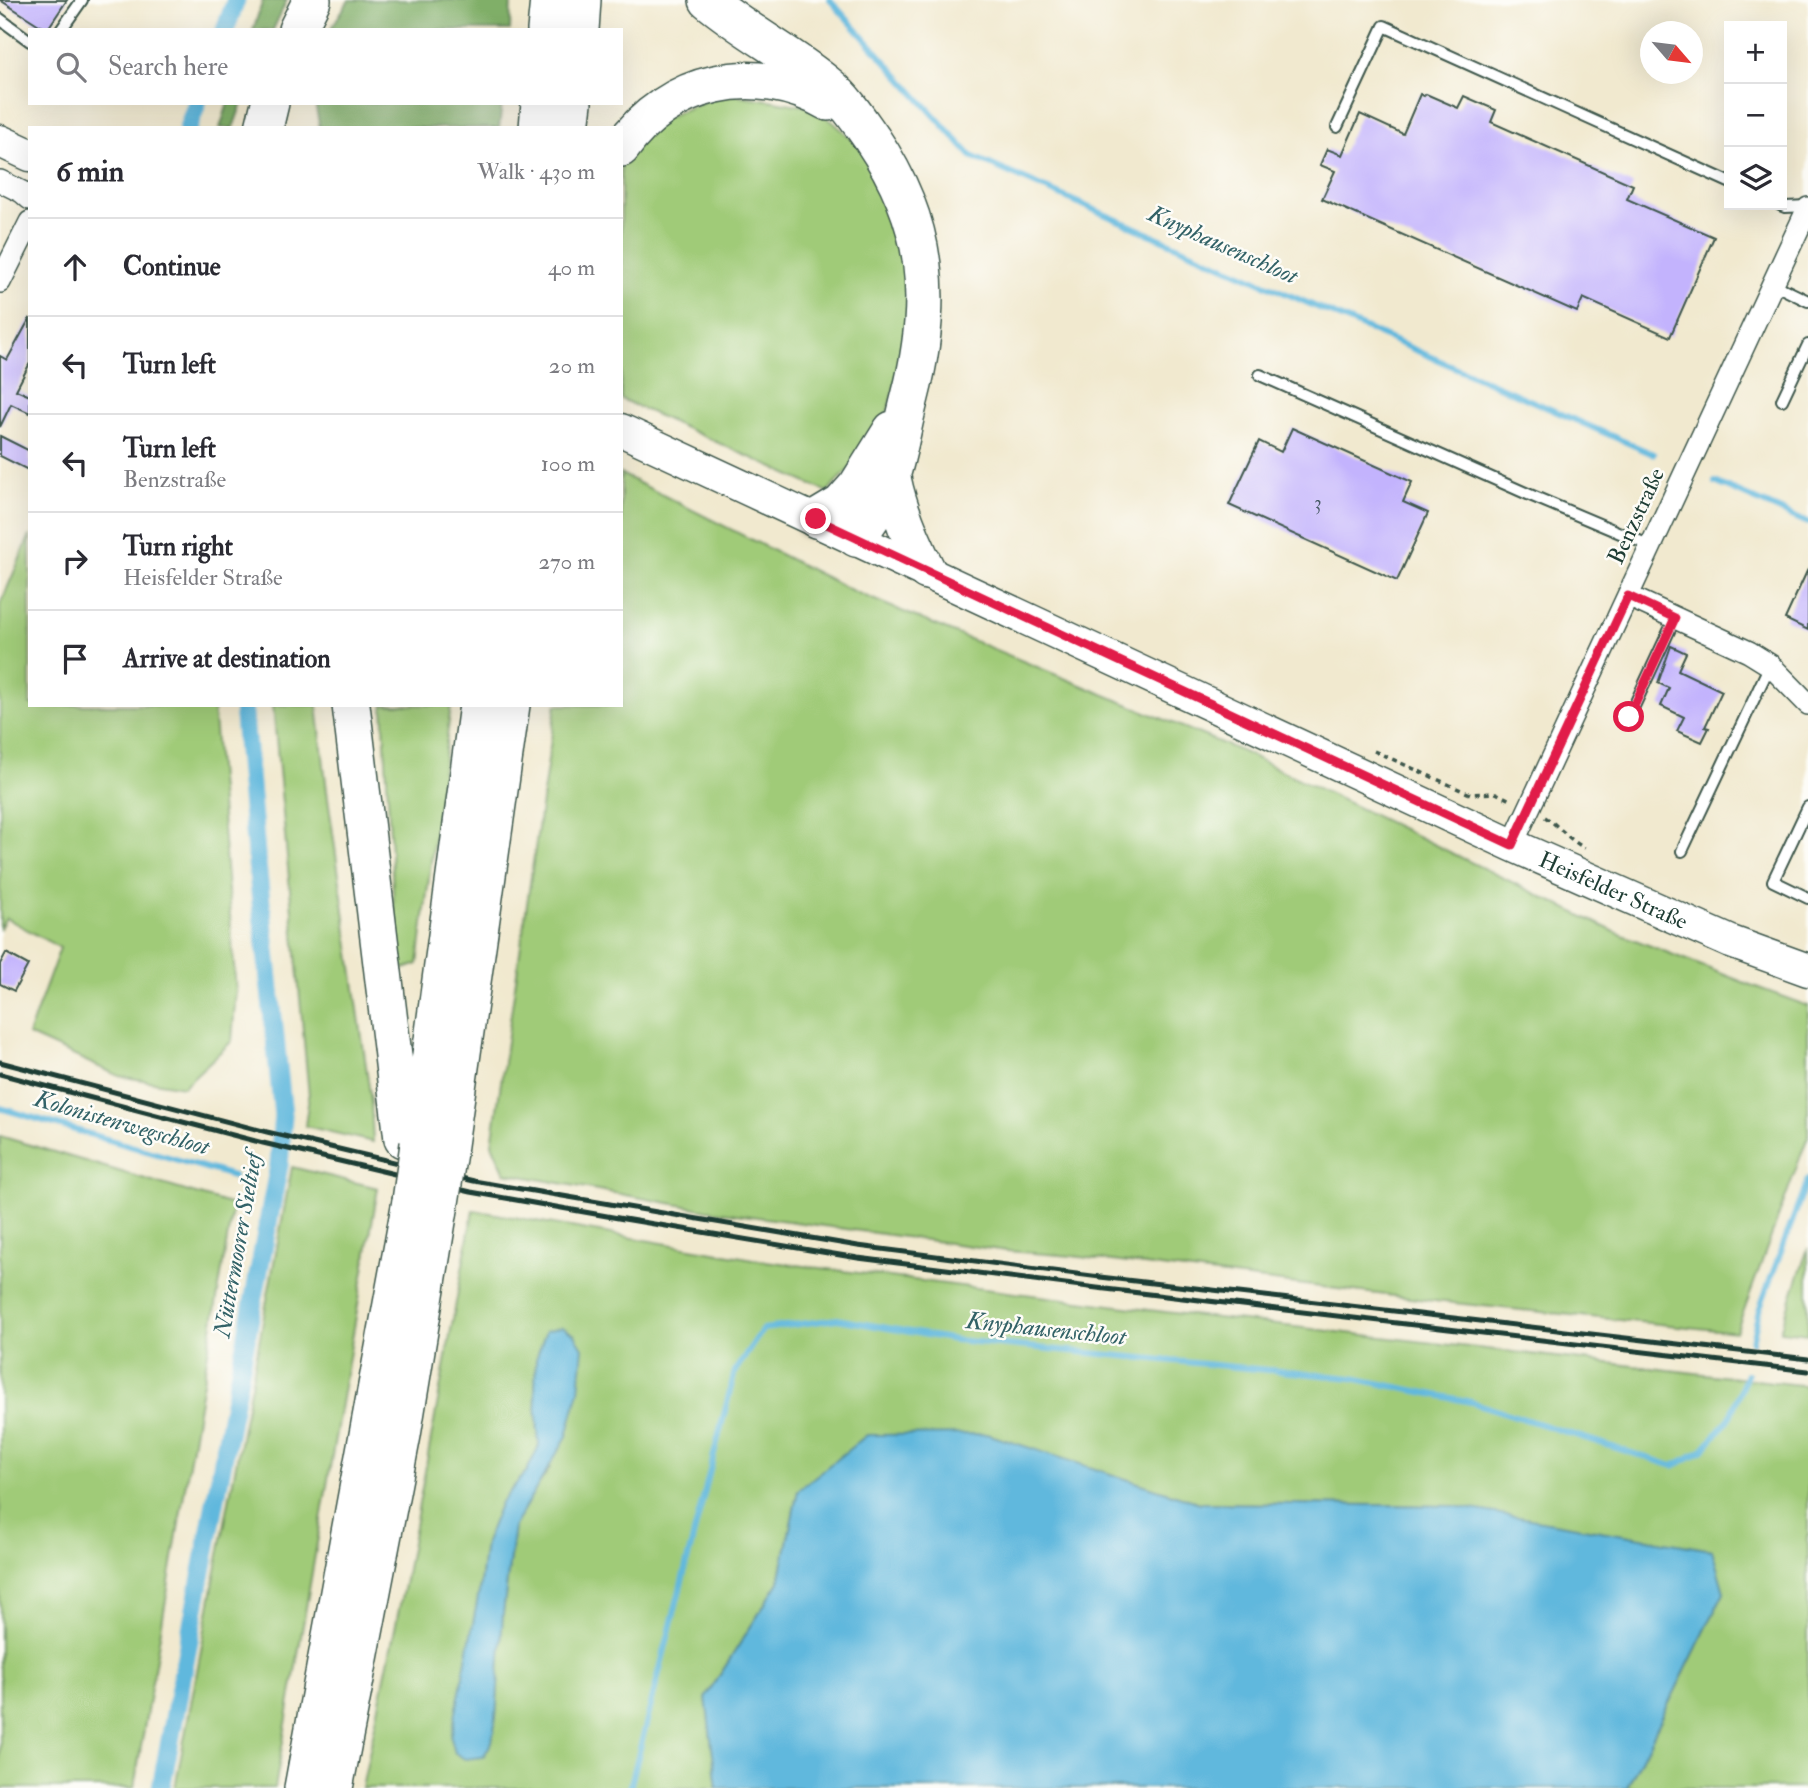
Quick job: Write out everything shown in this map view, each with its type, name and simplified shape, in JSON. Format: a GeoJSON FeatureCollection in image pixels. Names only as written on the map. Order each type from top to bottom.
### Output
{"type":"FeatureCollection","features":[{"type":"Feature","properties":{"kind":"highway"},"geometry":{"type":"LineString","coordinates":[[298,28],[312,0]]}},
{"type":"Feature","properties":{"kind":"highway"},"geometry":{"type":"LineString","coordinates":[[546,28],[548,0]]}},
{"type":"Feature","properties":{"kind":"highway"},"geometry":{"type":"LineString","coordinates":[[580,28],[582,0]]}},
{"type":"Feature","properties":{"kind":"highway"},"geometry":{"type":"LineString","coordinates":[[708,0],[831,88],[857,118],[893,173],[907,202],[918,245],[925,295],[924,330],[892,478],[872,519],[856,538]]}},
{"type":"Feature","properties":{"kind":"highway"},"geometry":{"type":"LineString","coordinates":[[623,146],[647,119],[669,103],[706,86],[738,81],[762,80],[799,88],[857,118]]}},
{"type":"Feature","properties":{"kind":"highway"},"geometry":{"type":"LineString","coordinates":[[264,126],[270,105]]}},
{"type":"Feature","properties":{"kind":"highway"},"geometry":{"type":"LineString","coordinates":[[538,126],[540,105]]}},
{"type":"Feature","properties":{"kind":"highway"},"geometry":{"type":"LineString","coordinates":[[570,126],[573,105]]}},
{"type":"Feature","properties":{"kind":"highway"},"geometry":{"type":"LineString","coordinates":[[816,519],[841,504],[858,486],[881,452],[909,399]]}},
{"type":"Feature","properties":{"kind":"highway"},"geometry":{"type":"LineString","coordinates":[[892,478],[898,508],[908,535],[927,571]]}},
{"type":"Feature","properties":{"kind":"highway"},"geometry":{"type":"LineString","coordinates":[[351,707],[422,1169]]}},
{"type":"Feature","properties":{"kind":"highway"},"geometry":{"type":"LineString","coordinates":[[334,1788],[402,1435],[422,1169],[478,707]]}},
{"type":"Feature","properties":{"kind":"highway"},"geometry":{"type":"LineString","coordinates":[[303,1788],[511,707]]}},
{"type":"Feature","properties":{"kind":"main road"},"geometry":{"type":"LineString","coordinates":[[0,141],[28,154]]}},
{"type":"Feature","properties":{"kind":"main road","name":"Heisfelder Straße"},"geometry":{"type":"LineString","coordinates":[[623,431],[1512,845],[1731,942],[1808,970]]}},
{"type":"Feature","properties":{"kind":"street"},"geometry":{"type":"LineString","coordinates":[[0,181],[28,197]]}},
{"type":"Feature","properties":{"kind":"street","name":"Benzstraße"},"geometry":{"type":"LineString","coordinates":[[1512,845],[1808,207]]}},
{"type":"Feature","properties":{"kind":"street"},"geometry":{"type":"LineString","coordinates":[[0,282],[28,226]]}},
{"type":"Feature","properties":{"kind":"street"},"geometry":{"type":"LineString","coordinates":[[1628,596],[1770,665],[1808,704]]}},
{"type":"Feature","properties":{"kind":"lane"},"geometry":{"type":"LineString","coordinates":[[62,28],[82,0]]}},
{"type":"Feature","properties":{"kind":"lane"},"geometry":{"type":"LineString","coordinates":[[0,19],[28,40]]}},
{"type":"Feature","properties":{"kind":"lane"},"geometry":{"type":"LineString","coordinates":[[1337,127],[1384,26],[1724,180]]}},
{"type":"Feature","properties":{"kind":"lane"},"geometry":{"type":"LineString","coordinates":[[1787,207],[1808,207]]}},
{"type":"Feature","properties":{"kind":"lane"},"geometry":{"type":"LineString","coordinates":[[1773,284],[1808,301]]}},
{"type":"Feature","properties":{"kind":"lane"},"geometry":{"type":"LineString","coordinates":[[1782,400],[1808,345]]}},
{"type":"Feature","properties":{"kind":"lane"},"geometry":{"type":"LineString","coordinates":[[1260,375],[1651,546]]}},
{"type":"Feature","properties":{"kind":"lane"},"geometry":{"type":"LineString","coordinates":[[1629,717],[1675,618]]}},
{"type":"Feature","properties":{"kind":"lane"},"geometry":{"type":"LineString","coordinates":[[1682,851],[1770,665]]}},
{"type":"Feature","properties":{"kind":"lane"},"geometry":{"type":"LineString","coordinates":[[1808,807],[1773,881],[1808,898]]}},
{"type":"Feature","properties":{"kind":"green space"},"geometry":{"type":"Polygon","coordinates":[[[263,0],[287,0],[274,28],[254,28],[263,0]]]}},
{"type":"Feature","properties":{"kind":"green space"},"geometry":{"type":"Polygon","coordinates":[[[349,0],[511,0],[510,28],[331,28],[349,0]]]}},
{"type":"Feature","properties":{"kind":"green space"},"geometry":{"type":"Polygon","coordinates":[[[724,93],[811,107],[833,122],[877,166],[917,299],[881,437],[827,492],[623,400],[623,159],[653,123],[724,93]]]}},
{"type":"Feature","properties":{"kind":"green space"},"geometry":{"type":"Polygon","coordinates":[[[227,105],[241,105],[234,126],[221,126],[227,105]]]}},
{"type":"Feature","properties":{"kind":"green space"},"geometry":{"type":"Polygon","coordinates":[[[315,105],[502,105],[499,126],[320,126],[315,105]]]}},
{"type":"Feature","properties":{"kind":"green space"},"geometry":{"type":"Polygon","coordinates":[[[623,475],[853,591],[1243,752],[1615,932],[1808,1006],[1808,1136],[1736,1332],[1434,1301],[1072,1256],[1007,1251],[707,1210],[505,1173],[492,1144],[556,707],[623,707],[623,475]]]}},
{"type":"Feature","properties":{"kind":"green space"},"geometry":{"type":"Polygon","coordinates":[[[28,540],[28,707],[213,707],[236,990],[232,1041],[183,1087],[119,1076],[28,1035],[60,948],[6,918],[0,928],[0,605],[28,540]]]}},
{"type":"Feature","properties":{"kind":"green space"},"geometry":{"type":"Polygon","coordinates":[[[273,707],[317,707],[371,1101],[373,1142],[305,1126],[309,1096],[273,707]]]}},
{"type":"Feature","properties":{"kind":"green space"},"geometry":{"type":"Polygon","coordinates":[[[383,707],[451,707],[418,964],[404,969],[397,963],[383,707]]]}},
{"type":"Feature","properties":{"kind":"green space"},"geometry":{"type":"Polygon","coordinates":[[[0,1136],[233,1205],[134,1788],[0,1788],[0,1136]]]}},
{"type":"Feature","properties":{"kind":"green space"},"geometry":{"type":"Polygon","coordinates":[[[292,1167],[378,1188],[275,1788],[175,1788],[292,1167]]]}},
{"type":"Feature","properties":{"kind":"green space"},"geometry":{"type":"Polygon","coordinates":[[[473,1210],[765,1261],[1165,1312],[1808,1386],[1808,1788],[1627,1788],[1724,1592],[1454,1506],[1200,1503],[987,1434],[798,1490],[779,1582],[706,1697],[717,1788],[362,1788],[405,1580],[473,1210]],[[536,1359],[539,1446],[527,1471],[501,1502],[485,1543],[479,1592],[496,1717],[503,1613],[514,1526],[550,1468],[536,1359]]]}},
{"type":"Feature","properties":{"kind":"green space"},"geometry":{"type":"Polygon","coordinates":[[[1808,1248],[1808,1334],[1780,1331],[1808,1248]]]}},
{"type":"Feature","properties":{"kind":"water"},"geometry":{"type":"Polygon","coordinates":[[[562,1327],[575,1335],[583,1348],[579,1391],[567,1436],[514,1526],[503,1613],[492,1742],[483,1757],[465,1759],[455,1753],[451,1738],[479,1592],[485,1543],[501,1502],[527,1471],[539,1446],[536,1359],[546,1331],[562,1327]]]}},
{"type":"Feature","properties":{"kind":"water"},"geometry":{"type":"Polygon","coordinates":[[[987,1434],[1200,1503],[1454,1506],[1712,1550],[1724,1592],[1627,1788],[717,1788],[706,1697],[779,1582],[798,1490],[867,1435],[987,1434]]]}},
{"type":"Feature","properties":{"kind":"building"},"geometry":{"type":"Polygon","coordinates":[[[0,0],[67,0],[48,28],[44,28],[0,0]]]}},
{"type":"Feature","properties":{"kind":"building"},"geometry":{"type":"Polygon","coordinates":[[[1420,94],[1458,108],[1464,96],[1496,110],[1491,122],[1633,185],[1627,199],[1714,237],[1670,337],[1583,298],[1577,312],[1322,199],[1335,171],[1320,165],[1327,149],[1342,155],[1360,114],[1403,134],[1420,94]]]}},
{"type":"Feature","properties":{"kind":"building"},"geometry":{"type":"Polygon","coordinates":[[[28,322],[28,367],[16,390],[28,395],[28,412],[11,404],[0,427],[0,356],[7,360],[28,322]]]}},
{"type":"Feature","properties":{"kind":"building"},"geometry":{"type":"Polygon","coordinates":[[[1292,428],[1412,482],[1403,502],[1428,513],[1397,581],[1229,505],[1259,441],[1281,452],[1292,428]]]}},
{"type":"Feature","properties":{"kind":"building"},"geometry":{"type":"Polygon","coordinates":[[[0,436],[28,450],[28,470],[0,456],[0,436]]]}},
{"type":"Feature","properties":{"kind":"building"},"geometry":{"type":"Polygon","coordinates":[[[1808,569],[1808,630],[1785,619],[1808,569]]]}},
{"type":"Feature","properties":{"kind":"building"},"geometry":{"type":"Polygon","coordinates":[[[1671,646],[1686,653],[1678,670],[1722,691],[1705,727],[1709,728],[1702,742],[1677,731],[1684,717],[1661,706],[1669,688],[1658,683],[1671,646]]]}},
{"type":"Feature","properties":{"kind":"building"},"geometry":{"type":"Polygon","coordinates":[[[6,953],[28,965],[14,991],[0,984],[0,964],[6,953]]]}},
{"type":"Feature","properties":{"kind":"waterway","name":"Nüttermoorer Sieltief"},"geometry":{"type":"LineString","coordinates":[[226,28],[236,0]]}},
{"type":"Feature","properties":{"kind":"waterway","name":"Knyphausenschloot"},"geometry":{"type":"LineString","coordinates":[[830,0],[971,156],[1653,454]]}},
{"type":"Feature","properties":{"kind":"waterway","name":"Nüttermoorer Sieltief"},"geometry":{"type":"LineString","coordinates":[[189,126],[196,105]]}},
{"type":"Feature","properties":{"kind":"waterway","name":"Knyphausenschloot"},"geometry":{"type":"LineString","coordinates":[[1715,482],[1808,523]]}},
{"type":"Feature","properties":{"kind":"waterway","name":"Nüttermoorer Sieltief"},"geometry":{"type":"LineString","coordinates":[[161,1788],[279,1165],[283,1115],[243,707]]}},
{"type":"Feature","properties":{"kind":"waterway","name":"Kolonistenwegschloot"},"geometry":{"type":"LineString","coordinates":[[0,1108],[233,1176]]}},
{"type":"Feature","properties":{"kind":"waterway","name":"Knyphausenschloot"},"geometry":{"type":"LineString","coordinates":[[1752,1342],[1759,1310],[1808,1179]]}},
{"type":"Feature","properties":{"kind":"waterway","name":"Knyphausenschloot"},"geometry":{"type":"LineString","coordinates":[[630,1788],[735,1371],[763,1329],[837,1319],[955,1340],[1352,1378],[1471,1402],[1673,1466],[1702,1451],[1729,1419],[1747,1374]]}},
{"type":"Feature","properties":{"kind":"railway"},"geometry":{"type":"LineString","coordinates":[[0,1062],[267,1132],[474,1181],[858,1246],[1100,1277],[1808,1359]]}},
{"type":"Feature","properties":{"kind":"railway"},"geometry":{"type":"LineString","coordinates":[[0,1074],[263,1143],[471,1192],[858,1258],[1808,1371]]}},
{"type":"Feature","properties":{"kind":"route"},"geometry":{"type":"LineString","coordinates":[[816,519],[1512,845],[1628,596],[1675,618],[1629,717]]}}]}
